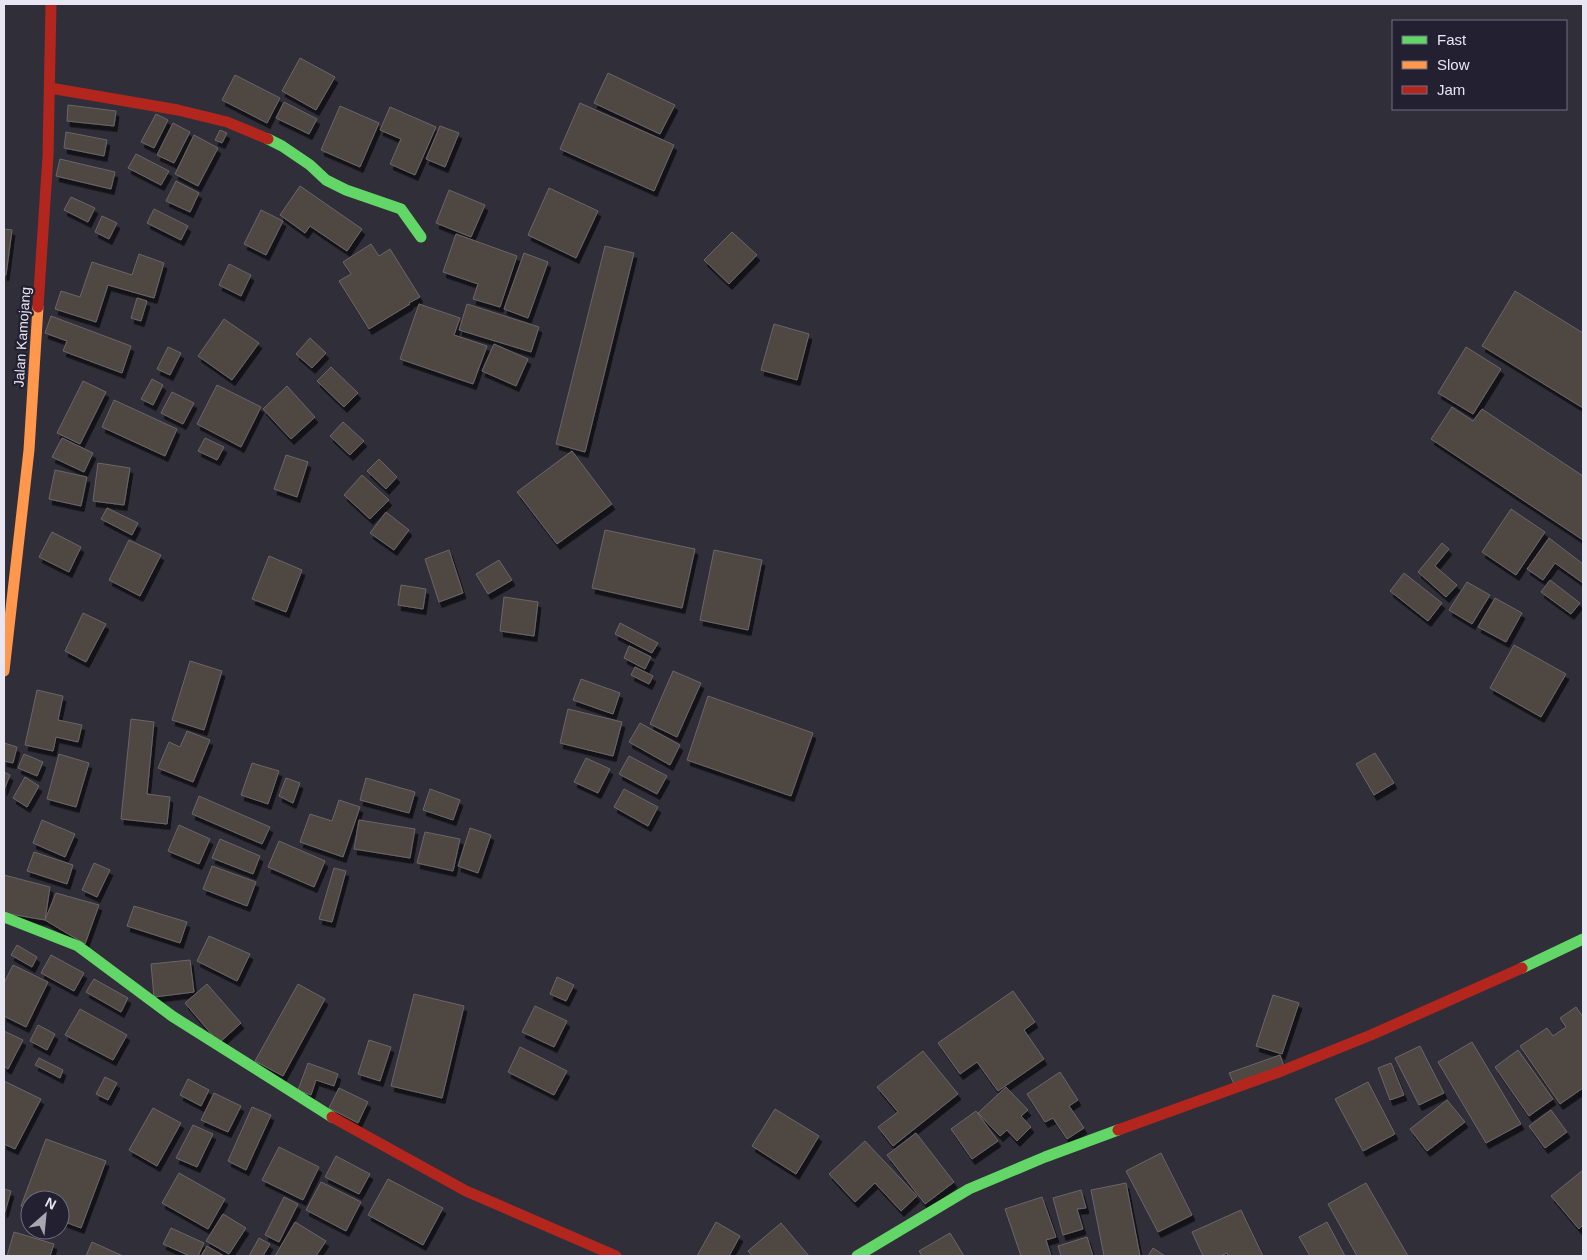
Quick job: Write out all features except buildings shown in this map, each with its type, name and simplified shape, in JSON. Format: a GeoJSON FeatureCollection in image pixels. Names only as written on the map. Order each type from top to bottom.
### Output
{"type":"FeatureCollection","features":[{"type":"Feature","properties":{"kind":"street","name":"Jalan Kamojang"},"geometry":{"type":"LineString","coordinates":[[4,671],[29,450],[48,165],[51,4]]}},
{"type":"Feature","properties":{"kind":"street"},"geometry":{"type":"LineString","coordinates":[[50,88],[178,110],[227,122],[263,136],[310,165],[326,180],[346,190],[401,209],[420,237]]}},
{"type":"Feature","properties":{"kind":"street"},"geometry":{"type":"LineString","coordinates":[[4,917],[63,938],[78,946],[172,1016],[331,1117],[466,1191],[616,1256]]}},
{"type":"Feature","properties":{"kind":"street"},"geometry":{"type":"LineString","coordinates":[[857,1256],[969,1189],[1046,1157],[1279,1072],[1371,1035],[1583,939]]}},
{"type":"Feature","properties":{"kind":"traffic: fast"},"geometry":{"type":"LineString","coordinates":[[268,139],[310,165],[326,180],[346,190],[401,209],[421,237]]}},
{"type":"Feature","properties":{"kind":"traffic: fast"},"geometry":{"type":"LineString","coordinates":[[4,917],[78,946],[172,1016],[332,1117]]}},
{"type":"Feature","properties":{"kind":"traffic: fast"},"geometry":{"type":"LineString","coordinates":[[1522,968],[1583,939]]}},
{"type":"Feature","properties":{"kind":"traffic: fast"},"geometry":{"type":"LineString","coordinates":[[857,1256],[969,1189],[1045,1157],[1118,1130]]}},
{"type":"Feature","properties":{"kind":"traffic: slow"},"geometry":{"type":"LineString","coordinates":[[4,671],[29,450],[38,307]]}},
{"type":"Feature","properties":{"kind":"traffic: jam"},"geometry":{"type":"LineString","coordinates":[[38,307],[48,156],[51,4]]}},
{"type":"Feature","properties":{"kind":"traffic: jam"},"geometry":{"type":"LineString","coordinates":[[50,88],[178,110],[227,122],[268,139]]}},
{"type":"Feature","properties":{"kind":"traffic: jam"},"geometry":{"type":"LineString","coordinates":[[1118,1130],[1279,1072],[1371,1035],[1522,968]]}},
{"type":"Feature","properties":{"kind":"traffic: jam"},"geometry":{"type":"LineString","coordinates":[[332,1117],[466,1191],[616,1256]]}}]}
